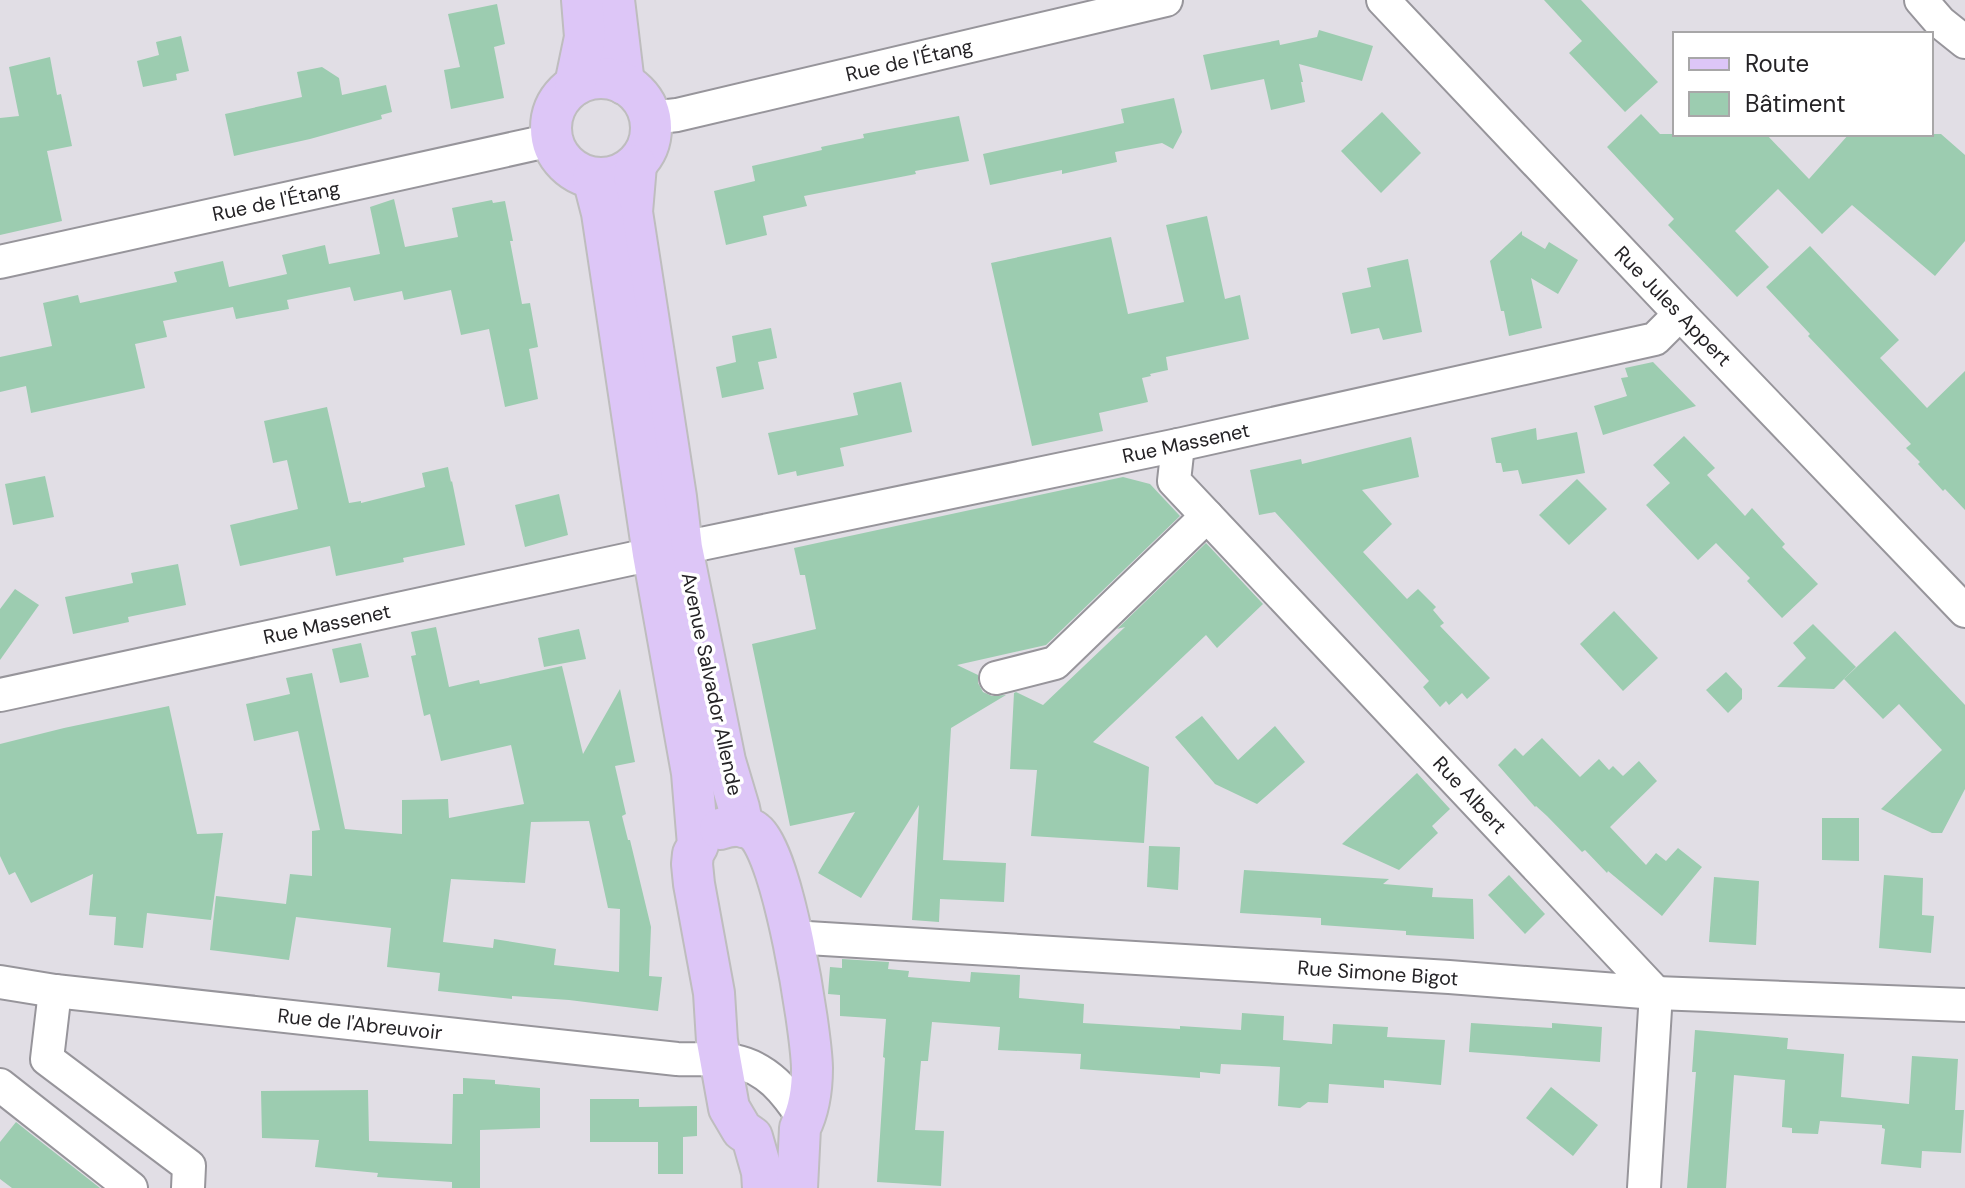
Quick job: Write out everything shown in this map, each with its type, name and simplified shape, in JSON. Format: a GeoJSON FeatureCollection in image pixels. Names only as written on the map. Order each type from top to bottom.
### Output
{"type":"FeatureCollection","features":[{"type":"Feature","properties":{"kind":"main road"},"geometry":{"type":"LineString","coordinates":[[575,85],[585,37],[582,0]]}},
{"type":"Feature","properties":{"kind":"main road"},"geometry":{"type":"LineString","coordinates":[[614,0],[624,84]]}},
{"type":"Feature","properties":{"kind":"main road"},"geometry":{"type":"LineString","coordinates":[[636,165],[616,176],[593,178],[567,165],[557,154],[552,140],[551,125],[555,109],[563,95],[575,85],[591,79],[608,78],[636,92],[650,118]]}},
{"type":"Feature","properties":{"kind":"main road","name":"Avenue Salvador Allende"},"geometry":{"type":"LineString","coordinates":[[650,118],[649,143],[636,165],[632,212],[676,497],[668,551],[698,845],[693,854],[694,884],[714,993],[720,1060],[729,1108],[742,1130],[752,1137],[763,1188]]}},
{"type":"Feature","properties":{"kind":"main road","name":"Avenue Salvador Allende"},"geometry":{"type":"LineString","coordinates":[[593,178],[668,551],[743,827],[755,832],[769,853],[791,937],[806,1016],[812,1070],[809,1102],[802,1124],[797,1188]]}},
{"type":"Feature","properties":{"kind":"main road"},"geometry":{"type":"LineString","coordinates":[[698,845],[712,832],[733,826],[743,827]]}},
{"type":"Feature","properties":{"kind":"main road"},"geometry":{"type":"LineString","coordinates":[[752,1137],[778,1141],[790,1137],[802,1124]]}},
{"type":"Feature","properties":{"kind":"street","name":"Rue de l'Étang"},"geometry":{"type":"LineString","coordinates":[[650,118],[677,115],[1166,0]]}},
{"type":"Feature","properties":{"kind":"street","name":"Rue Jules Appert"},"geometry":{"type":"LineString","coordinates":[[1383,0],[1965,611]]}},
{"type":"Feature","properties":{"kind":"street"},"geometry":{"type":"LineString","coordinates":[[1921,0],[1940,22],[1965,42]]}},
{"type":"Feature","properties":{"kind":"street","name":"Rue de l'Étang"},"geometry":{"type":"LineString","coordinates":[[0,262],[552,140]]}},
{"type":"Feature","properties":{"kind":"street","name":"Rue Massenet"},"geometry":{"type":"LineString","coordinates":[[0,695],[1178,445],[1655,339],[1680,314]]}},
{"type":"Feature","properties":{"kind":"street","name":"Rue Albert"},"geometry":{"type":"LineString","coordinates":[[1178,445],[1174,481],[1656,993]]}},
{"type":"Feature","properties":{"kind":"street"},"geometry":{"type":"LineString","coordinates":[[996,678],[1055,663],[1207,516]]}},
{"type":"Feature","properties":{"kind":"street","name":"Rue Simone Bigot"},"geometry":{"type":"LineString","coordinates":[[791,937],[1449,977],[1656,993],[1965,1005]]}},
{"type":"Feature","properties":{"kind":"street","name":"Rue de l'Abreuvoir"},"geometry":{"type":"LineString","coordinates":[[0,982],[55,991],[661,1057],[731,1060],[758,1068],[775,1081],[802,1124]]}},
{"type":"Feature","properties":{"kind":"street"},"geometry":{"type":"LineString","coordinates":[[55,991],[47,1059],[189,1166],[188,1188]]}},
{"type":"Feature","properties":{"kind":"street"},"geometry":{"type":"LineString","coordinates":[[1644,1188],[1656,993]]}},
{"type":"Feature","properties":{"kind":"street"},"geometry":{"type":"LineString","coordinates":[[0,1085],[131,1188]]}},
{"type":"Feature","properties":{"kind":"building"},"geometry":{"type":"Polygon","coordinates":[[[1544,0],[1581,0],[1658,82],[1625,112],[1569,53],[1582,41],[1544,0]]]}},
{"type":"Feature","properties":{"kind":"building"},"geometry":{"type":"Polygon","coordinates":[[[497,4],[505,44],[494,47],[504,98],[451,109],[444,70],[460,67],[448,14],[497,4]]]}},
{"type":"Feature","properties":{"kind":"building"},"geometry":{"type":"Polygon","coordinates":[[[1319,30],[1373,46],[1362,81],[1299,64],[1305,102],[1271,110],[1264,79],[1211,90],[1203,55],[1279,40],[1280,45],[1317,37],[1319,30]]]}},
{"type":"Feature","properties":{"kind":"building"},"geometry":{"type":"Polygon","coordinates":[[[181,36],[189,71],[176,74],[177,80],[143,87],[137,61],[159,55],[156,42],[181,36]]]}},
{"type":"Feature","properties":{"kind":"building"},"geometry":{"type":"Polygon","coordinates":[[[50,57],[72,146],[47,151],[62,221],[0,235],[0,118],[19,116],[9,67],[50,57]]]}},
{"type":"Feature","properties":{"kind":"building"},"geometry":{"type":"Polygon","coordinates":[[[322,67],[339,78],[342,95],[386,85],[392,112],[381,115],[382,119],[234,156],[225,114],[302,97],[297,72],[322,67]]]}},
{"type":"Feature","properties":{"kind":"building"},"geometry":{"type":"Polygon","coordinates":[[[1174,98],[1182,132],[1173,149],[1162,143],[1115,152],[1117,162],[990,185],[983,154],[1124,123],[1121,109],[1174,98]]]}},
{"type":"Feature","properties":{"kind":"building"},"geometry":{"type":"Polygon","coordinates":[[[1382,112],[1421,153],[1381,193],[1341,151],[1382,112]]]}},
{"type":"Feature","properties":{"kind":"building"},"geometry":{"type":"Polygon","coordinates":[[[1641,114],[1660,134],[1768,136],[1809,179],[1847,136],[1941,134],[1965,155],[1965,241],[1935,276],[1852,205],[1822,234],[1778,189],[1735,231],[1769,267],[1737,297],[1668,225],[1674,219],[1607,147],[1641,114]]]}},
{"type":"Feature","properties":{"kind":"building"},"geometry":{"type":"Polygon","coordinates":[[[959,116],[969,161],[804,196],[807,206],[763,216],[767,235],[726,245],[714,191],[755,181],[752,166],[864,138],[863,134],[959,116]]]}},
{"type":"Feature","properties":{"kind":"building"},"geometry":{"type":"Polygon","coordinates":[[[394,199],[405,247],[458,237],[452,208],[492,200],[493,203],[505,201],[522,304],[530,303],[538,347],[529,349],[538,399],[505,407],[489,329],[461,335],[451,290],[404,300],[402,291],[354,301],[350,287],[287,300],[289,309],[236,319],[233,307],[163,321],[167,337],[135,344],[145,388],[31,413],[26,386],[0,392],[0,357],[52,346],[43,303],[78,295],[80,303],[177,282],[174,272],[223,261],[229,287],[287,274],[282,255],[325,245],[329,264],[380,254],[370,207],[394,199]]]}},
{"type":"Feature","properties":{"kind":"building"},"geometry":{"type":"Polygon","coordinates":[[[1207,216],[1225,299],[1240,295],[1249,339],[1166,357],[1168,370],[1142,378],[1148,402],[1099,413],[1103,431],[1032,446],[991,263],[1111,237],[1128,314],[1184,302],[1166,225],[1207,216]]]}},
{"type":"Feature","properties":{"kind":"building"},"geometry":{"type":"Polygon","coordinates":[[[1522,231],[1522,235],[1545,249],[1549,242],[1578,260],[1558,294],[1531,278],[1542,328],[1509,336],[1490,261],[1522,231]]]}},
{"type":"Feature","properties":{"kind":"building"},"geometry":{"type":"Polygon","coordinates":[[[1810,246],[1899,340],[1880,358],[1927,408],[1965,371],[1965,510],[1918,464],[1920,462],[1906,448],[1911,444],[1766,287],[1810,246]]]}},
{"type":"Feature","properties":{"kind":"building"},"geometry":{"type":"Polygon","coordinates":[[[1408,259],[1422,332],[1383,340],[1379,328],[1351,334],[1342,293],[1371,287],[1367,268],[1408,259]]]}},
{"type":"Feature","properties":{"kind":"building"},"geometry":{"type":"Polygon","coordinates":[[[771,328],[777,358],[758,362],[764,389],[722,398],[716,367],[736,362],[732,336],[771,328]]]}},
{"type":"Feature","properties":{"kind":"building"},"geometry":{"type":"Polygon","coordinates":[[[1653,362],[1696,406],[1603,435],[1594,406],[1627,396],[1621,378],[1628,377],[1625,368],[1653,362]]]}},
{"type":"Feature","properties":{"kind":"building"},"geometry":{"type":"Polygon","coordinates":[[[901,382],[912,432],[840,448],[844,466],[797,476],[796,471],[778,475],[768,433],[858,415],[853,393],[901,382]]]}},
{"type":"Feature","properties":{"kind":"building"},"geometry":{"type":"Polygon","coordinates":[[[327,407],[349,503],[361,503],[425,487],[422,473],[448,467],[465,545],[336,576],[330,546],[240,566],[230,525],[298,509],[287,460],[273,463],[264,421],[327,407]]]}},
{"type":"Feature","properties":{"kind":"building"},"geometry":{"type":"Polygon","coordinates":[[[1536,428],[1537,440],[1577,432],[1585,473],[1522,484],[1518,470],[1503,472],[1501,463],[1496,463],[1491,438],[1536,428]]]}},
{"type":"Feature","properties":{"kind":"building"},"geometry":{"type":"Polygon","coordinates":[[[1684,436],[1715,468],[1707,475],[1745,516],[1752,508],[1785,544],[1782,547],[1818,584],[1782,618],[1747,581],[1750,578],[1716,543],[1698,560],[1646,505],[1670,483],[1653,465],[1684,436]]]}},
{"type":"Feature","properties":{"kind":"building"},"geometry":{"type":"Polygon","coordinates":[[[1411,437],[1419,477],[1362,490],[1392,524],[1363,552],[1407,599],[1418,589],[1436,607],[1433,610],[1444,623],[1440,626],[1490,678],[1467,699],[1462,693],[1449,705],[1446,701],[1440,707],[1423,687],[1429,681],[1275,512],[1259,515],[1250,470],[1301,459],[1302,464],[1411,437]]]}},
{"type":"Feature","properties":{"kind":"building"},"geometry":{"type":"Polygon","coordinates":[[[45,476],[54,517],[13,525],[5,484],[45,476]]]}},
{"type":"Feature","properties":{"kind":"building"},"geometry":{"type":"Polygon","coordinates":[[[1123,477],[1150,484],[1180,516],[1046,645],[957,665],[978,675],[983,692],[992,696],[1006,695],[951,728],[943,860],[1006,863],[1004,902],[940,899],[939,922],[912,920],[919,805],[861,898],[818,873],[855,812],[790,826],[752,644],[816,629],[805,575],[800,575],[794,548],[1123,477]]]}},
{"type":"Feature","properties":{"kind":"building"},"geometry":{"type":"Polygon","coordinates":[[[1577,479],[1607,509],[1569,545],[1539,515],[1577,479]]]}},
{"type":"Feature","properties":{"kind":"building"},"geometry":{"type":"Polygon","coordinates":[[[559,494],[568,535],[525,547],[515,505],[559,494]]]}},
{"type":"Feature","properties":{"kind":"building"},"geometry":{"type":"Polygon","coordinates":[[[1206,543],[1263,604],[1217,648],[1206,635],[1093,742],[1149,767],[1144,843],[1031,836],[1037,770],[1010,769],[1014,693],[1043,705],[1125,627],[1117,629],[1206,543]]]}},
{"type":"Feature","properties":{"kind":"building"},"geometry":{"type":"Polygon","coordinates":[[[178,564],[186,605],[128,617],[129,622],[73,634],[65,597],[133,583],[131,573],[178,564]]]}},
{"type":"Feature","properties":{"kind":"building"},"geometry":{"type":"Polygon","coordinates":[[[15,589],[39,605],[0,660],[0,609],[15,589]]]}},
{"type":"Feature","properties":{"kind":"building"},"geometry":{"type":"Polygon","coordinates":[[[1614,611],[1658,658],[1623,691],[1580,644],[1614,611]]]}},
{"type":"Feature","properties":{"kind":"building"},"geometry":{"type":"Polygon","coordinates":[[[1813,624],[1856,667],[1834,689],[1777,687],[1806,658],[1793,643],[1813,624]]]}},
{"type":"Feature","properties":{"kind":"building"},"geometry":{"type":"Polygon","coordinates":[[[436,627],[449,687],[479,680],[480,684],[562,666],[583,754],[620,689],[635,762],[615,766],[626,814],[622,816],[651,927],[649,976],[662,977],[658,1011],[569,1000],[512,996],[512,999],[438,991],[440,973],[387,967],[391,928],[296,917],[289,960],[210,950],[216,896],[286,904],[290,874],[312,876],[312,831],[320,830],[298,731],[254,741],[246,704],[290,694],[286,678],[312,673],[345,829],[402,834],[402,800],[448,799],[449,818],[524,804],[511,745],[441,761],[430,714],[424,716],[411,656],[416,655],[411,632],[436,627]],[[589,821],[531,822],[525,883],[451,879],[443,942],[493,948],[494,939],[556,949],[554,965],[619,972],[620,909],[608,908],[589,821]]]}},
{"type":"Feature","properties":{"kind":"building"},"geometry":{"type":"Polygon","coordinates":[[[579,629],[586,659],[544,667],[538,638],[579,629]]]}},
{"type":"Feature","properties":{"kind":"building"},"geometry":{"type":"Polygon","coordinates":[[[1895,631],[1965,705],[1965,789],[1942,833],[1932,833],[1881,809],[1942,750],[1899,704],[1883,719],[1844,679],[1895,631]]]}},
{"type":"Feature","properties":{"kind":"building"},"geometry":{"type":"Polygon","coordinates":[[[361,643],[369,677],[340,683],[332,649],[361,643]]]}},
{"type":"Feature","properties":{"kind":"building"},"geometry":{"type":"Polygon","coordinates":[[[1726,672],[1742,689],[1742,699],[1728,713],[1706,690],[1726,672]]]}},
{"type":"Feature","properties":{"kind":"building"},"geometry":{"type":"Polygon","coordinates":[[[169,706],[197,834],[223,833],[211,920],[147,913],[143,948],[114,945],[116,917],[89,915],[93,874],[31,903],[15,872],[9,875],[0,856],[0,744],[169,706]]]}},
{"type":"Feature","properties":{"kind":"building"},"geometry":{"type":"Polygon","coordinates":[[[1202,716],[1238,760],[1275,726],[1305,762],[1257,804],[1215,784],[1175,737],[1202,716]]]}},
{"type":"Feature","properties":{"kind":"building"},"geometry":{"type":"Polygon","coordinates":[[[1542,738],[1580,777],[1599,759],[1609,770],[1613,766],[1623,776],[1639,761],[1657,781],[1610,827],[1646,865],[1656,853],[1666,861],[1678,848],[1702,867],[1662,916],[1607,873],[1585,850],[1582,852],[1535,807],[1498,765],[1515,748],[1523,756],[1542,738]]]}},
{"type":"Feature","properties":{"kind":"building"},"geometry":{"type":"Polygon","coordinates":[[[1417,773],[1450,809],[1432,826],[1438,833],[1399,870],[1342,844],[1417,773]]]}},
{"type":"Feature","properties":{"kind":"building"},"geometry":{"type":"Polygon","coordinates":[[[1822,818],[1859,818],[1859,861],[1822,860],[1822,818]]]}},
{"type":"Feature","properties":{"kind":"building"},"geometry":{"type":"Polygon","coordinates":[[[1149,846],[1180,847],[1178,890],[1147,887],[1149,846]]]}},
{"type":"Feature","properties":{"kind":"building"},"geometry":{"type":"Polygon","coordinates":[[[1244,870],[1389,879],[1383,884],[1433,888],[1432,897],[1473,899],[1474,939],[1321,925],[1321,918],[1240,913],[1244,870]]]}},
{"type":"Feature","properties":{"kind":"building"},"geometry":{"type":"Polygon","coordinates":[[[1509,875],[1545,914],[1525,934],[1488,895],[1509,875]]]}},
{"type":"Feature","properties":{"kind":"building"},"geometry":{"type":"Polygon","coordinates":[[[1884,875],[1923,878],[1922,915],[1934,916],[1931,953],[1879,948],[1884,875]]]}},
{"type":"Feature","properties":{"kind":"building"},"geometry":{"type":"Polygon","coordinates":[[[1714,877],[1759,881],[1756,945],[1709,942],[1714,877]]]}},
{"type":"Feature","properties":{"kind":"building"},"geometry":{"type":"Polygon","coordinates":[[[842,959],[889,962],[888,969],[909,971],[908,977],[970,982],[971,972],[1020,975],[1019,998],[1084,1004],[1083,1023],[1241,1030],[1242,1013],[1284,1016],[1283,1040],[1332,1044],[1333,1024],[1388,1027],[1387,1037],[1445,1040],[1441,1085],[1384,1080],[1384,1088],[1329,1084],[1328,1103],[1308,1102],[1300,1108],[1278,1106],[1280,1067],[1221,1064],[1220,1074],[1200,1072],[1200,1078],[1080,1069],[1081,1054],[998,1050],[1000,1027],[932,1022],[928,1061],[921,1061],[915,1130],[944,1131],[941,1186],[877,1182],[886,1019],[840,1016],[840,995],[828,994],[830,967],[842,968],[842,959]]]}},
{"type":"Feature","properties":{"kind":"building"},"geometry":{"type":"Polygon","coordinates":[[[1471,1023],[1552,1028],[1552,1023],[1602,1027],[1600,1062],[1469,1052],[1471,1023]]]}},
{"type":"Feature","properties":{"kind":"building"},"geometry":{"type":"Polygon","coordinates":[[[1695,1030],[1788,1038],[1787,1049],[1844,1054],[1841,1097],[1909,1104],[1912,1056],[1958,1059],[1955,1110],[1964,1110],[1961,1153],[1922,1151],[1921,1168],[1881,1164],[1885,1129],[1882,1125],[1820,1121],[1818,1134],[1792,1133],[1792,1128],[1782,1127],[1785,1080],[1734,1075],[1726,1188],[1687,1188],[1696,1072],[1692,1072],[1695,1030]]]}},
{"type":"Feature","properties":{"kind":"building"},"geometry":{"type":"Polygon","coordinates":[[[463,1078],[540,1088],[540,1128],[480,1130],[480,1188],[452,1188],[452,1182],[377,1177],[378,1173],[315,1167],[319,1140],[262,1138],[261,1091],[368,1090],[369,1141],[452,1144],[453,1094],[463,1094],[463,1078]]]}},
{"type":"Feature","properties":{"kind":"building"},"geometry":{"type":"Polygon","coordinates":[[[1551,1087],[1598,1125],[1573,1156],[1526,1118],[1551,1087]]]}},
{"type":"Feature","properties":{"kind":"building"},"geometry":{"type":"Polygon","coordinates":[[[590,1099],[639,1099],[639,1107],[697,1106],[697,1136],[683,1137],[683,1174],[658,1174],[658,1142],[590,1142],[590,1099]]]}},
{"type":"Feature","properties":{"kind":"building"},"geometry":{"type":"Polygon","coordinates":[[[16,1122],[100,1188],[12,1188],[0,1179],[0,1142],[16,1122]]]}}]}
